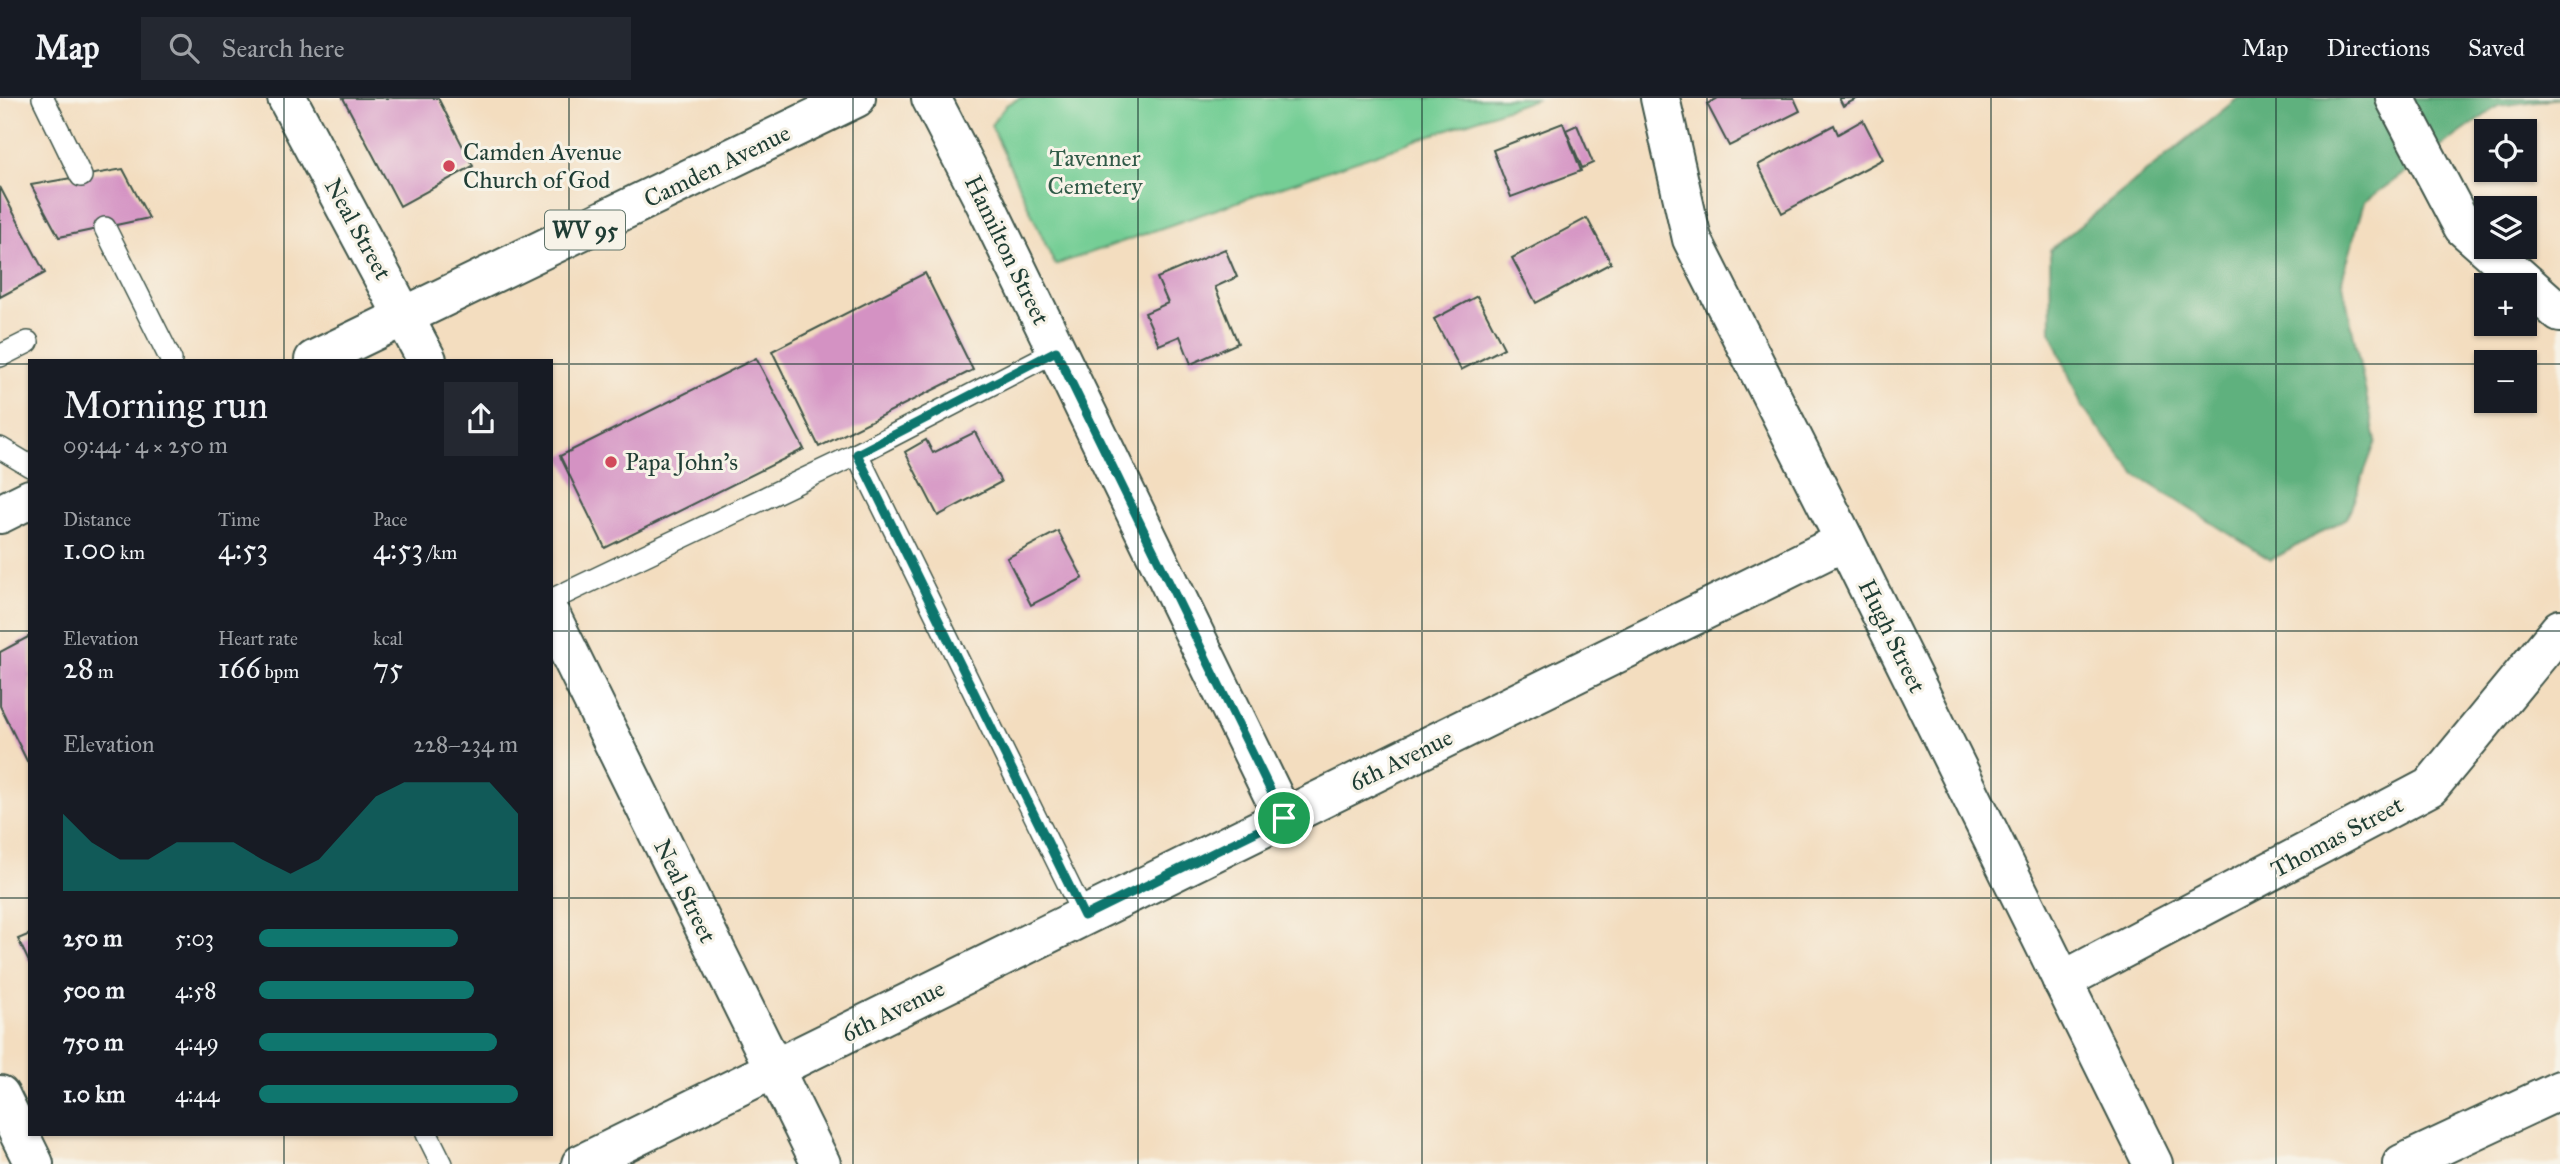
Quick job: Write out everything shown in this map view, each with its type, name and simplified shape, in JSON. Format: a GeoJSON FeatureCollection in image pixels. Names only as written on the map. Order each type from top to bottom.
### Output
{"type":"FeatureCollection","features":[{"type":"Feature","properties":{"kind":"street","name":"Neal Street"},"geometry":{"type":"LineString","coordinates":[[286,98],[426,359]]}},
{"type":"Feature","properties":{"kind":"street","name":"Hamilton Street"},"geometry":{"type":"LineString","coordinates":[[931,98],[1284,818]]}},
{"type":"Feature","properties":{"kind":"street","name":"Hugh Street"},"geometry":{"type":"LineString","coordinates":[[1660,98],[1692,239],[1845,541],[2153,1164]]}},
{"type":"Feature","properties":{"kind":"street"},"geometry":{"type":"LineString","coordinates":[[2395,98],[2463,227],[2560,313]]}},
{"type":"Feature","properties":{"kind":"street","name":"Camden Avenue"},"geometry":{"type":"LineString","coordinates":[[316,359],[844,101]]}},
{"type":"Feature","properties":{"kind":"street"},"geometry":{"type":"LineString","coordinates":[[0,514],[28,500]]}},
{"type":"Feature","properties":{"kind":"street","name":"6th Avenue"},"geometry":{"type":"LineString","coordinates":[[581,1164],[1845,541]]}},
{"type":"Feature","properties":{"kind":"street","name":"Neal Street"},"geometry":{"type":"LineString","coordinates":[[553,620],[821,1164]]}},
{"type":"Feature","properties":{"kind":"street","name":"Thomas Street"},"geometry":{"type":"LineString","coordinates":[[2063,981],[2430,788],[2560,629]]}},
{"type":"Feature","properties":{"kind":"street"},"geometry":{"type":"LineString","coordinates":[[2402,1164],[2560,1090]]}},
{"type":"Feature","properties":{"kind":"street"},"geometry":{"type":"LineString","coordinates":[[0,1096],[34,1164]]}},
{"type":"Feature","properties":{"kind":"lane"},"geometry":{"type":"LineString","coordinates":[[43,98],[82,177]]}},
{"type":"Feature","properties":{"kind":"lane"},"geometry":{"type":"LineString","coordinates":[[105,228],[170,359]]}},
{"type":"Feature","properties":{"kind":"lane"},"geometry":{"type":"LineString","coordinates":[[0,356],[28,342]]}},
{"type":"Feature","properties":{"kind":"lane"},"geometry":{"type":"LineString","coordinates":[[553,599],[857,454],[1056,351]]}},
{"type":"Feature","properties":{"kind":"lane"},"geometry":{"type":"LineString","coordinates":[[0,448],[28,465]]}},
{"type":"Feature","properties":{"kind":"lane"},"geometry":{"type":"LineString","coordinates":[[857,454],[1084,916]]}},
{"type":"Feature","properties":{"kind":"lane"},"geometry":{"type":"LineString","coordinates":[[428,1136],[442,1164]]}},
{"type":"Feature","properties":{"kind":"green space","name":"Tavenner Cemetery"},"geometry":{"type":"Polygon","coordinates":[[[1020,98],[1538,98],[1055,265],[991,125],[1006,105],[1020,98]]]}},
{"type":"Feature","properties":{"kind":"green space"},"geometry":{"type":"Polygon","coordinates":[[[2238,98],[2560,98],[2498,106],[2480,119],[2474,119],[2474,123],[2364,202],[2342,280],[2376,441],[2347,518],[2271,560],[2136,475],[2082,407],[2051,331],[2050,250],[2238,98]]]}},
{"type":"Feature","properties":{"kind":"building"},"geometry":{"type":"Polygon","coordinates":[[[343,98],[438,98],[473,166],[400,206],[343,98]]]}},
{"type":"Feature","properties":{"kind":"building"},"geometry":{"type":"Polygon","coordinates":[[[1718,98],[1794,98],[1800,111],[1729,146],[1707,104],[1718,98]]]}},
{"type":"Feature","properties":{"kind":"building"},"geometry":{"type":"Polygon","coordinates":[[[1839,98],[1858,98],[1843,106],[1839,98]]]}},
{"type":"Feature","properties":{"kind":"building"},"geometry":{"type":"Polygon","coordinates":[[[1863,120],[1883,159],[1782,213],[1758,165],[1834,125],[1838,134],[1863,120]]]}},
{"type":"Feature","properties":{"kind":"building"},"geometry":{"type":"Polygon","coordinates":[[[1563,123],[1581,171],[1511,197],[1493,150],[1563,123]]]}},
{"type":"Feature","properties":{"kind":"building"},"geometry":{"type":"Polygon","coordinates":[[[1577,125],[1593,163],[1582,168],[1566,130],[1577,125]]]}},
{"type":"Feature","properties":{"kind":"building"},"geometry":{"type":"Polygon","coordinates":[[[123,169],[149,218],[59,237],[31,185],[123,169]]]}},
{"type":"Feature","properties":{"kind":"building"},"geometry":{"type":"Polygon","coordinates":[[[0,187],[45,273],[0,297],[0,187]]]}},
{"type":"Feature","properties":{"kind":"building"},"geometry":{"type":"Polygon","coordinates":[[[1587,218],[1611,263],[1536,303],[1512,258],[1587,218]]]}},
{"type":"Feature","properties":{"kind":"building"},"geometry":{"type":"Polygon","coordinates":[[[1225,249],[1237,277],[1215,287],[1238,343],[1191,364],[1180,336],[1159,345],[1145,313],[1168,303],[1157,278],[1225,249]]]}},
{"type":"Feature","properties":{"kind":"building"},"geometry":{"type":"Polygon","coordinates":[[[925,273],[973,370],[819,447],[772,351],[925,273]]]}},
{"type":"Feature","properties":{"kind":"building"},"geometry":{"type":"Polygon","coordinates":[[[1477,296],[1504,348],[1461,370],[1434,319],[1477,296]]]}},
{"type":"Feature","properties":{"kind":"building"},"geometry":{"type":"Polygon","coordinates":[[[756,358],[804,449],[605,548],[560,456],[756,358]]]}},
{"type":"Feature","properties":{"kind":"building"},"geometry":{"type":"Polygon","coordinates":[[[975,432],[1001,482],[938,516],[905,452],[926,440],[933,453],[975,432]]]}},
{"type":"Feature","properties":{"kind":"building"},"geometry":{"type":"Polygon","coordinates":[[[1058,531],[1083,578],[1031,605],[1007,558],[1058,531]]]}},
{"type":"Feature","properties":{"kind":"building"},"geometry":{"type":"Polygon","coordinates":[[[28,637],[28,763],[0,706],[0,652],[28,637]]]}},
{"type":"Feature","properties":{"kind":"building"},"geometry":{"type":"Polygon","coordinates":[[[28,935],[28,960],[18,939],[28,935]]]}},
{"type":"Feature","properties":{"kind":"place","name":"Camden Avenue Church of God"},"geometry":{"type":"Point","coordinates":[449,166]}},
{"type":"Feature","properties":{"kind":"place","name":"Papa John's"},"geometry":{"type":"Point","coordinates":[611,462]}},
{"type":"Feature","properties":{"kind":"route"},"geometry":{"type":"LineString","coordinates":[[1056,351],[1284,818],[1084,916],[857,454],[1056,351]]}}]}
